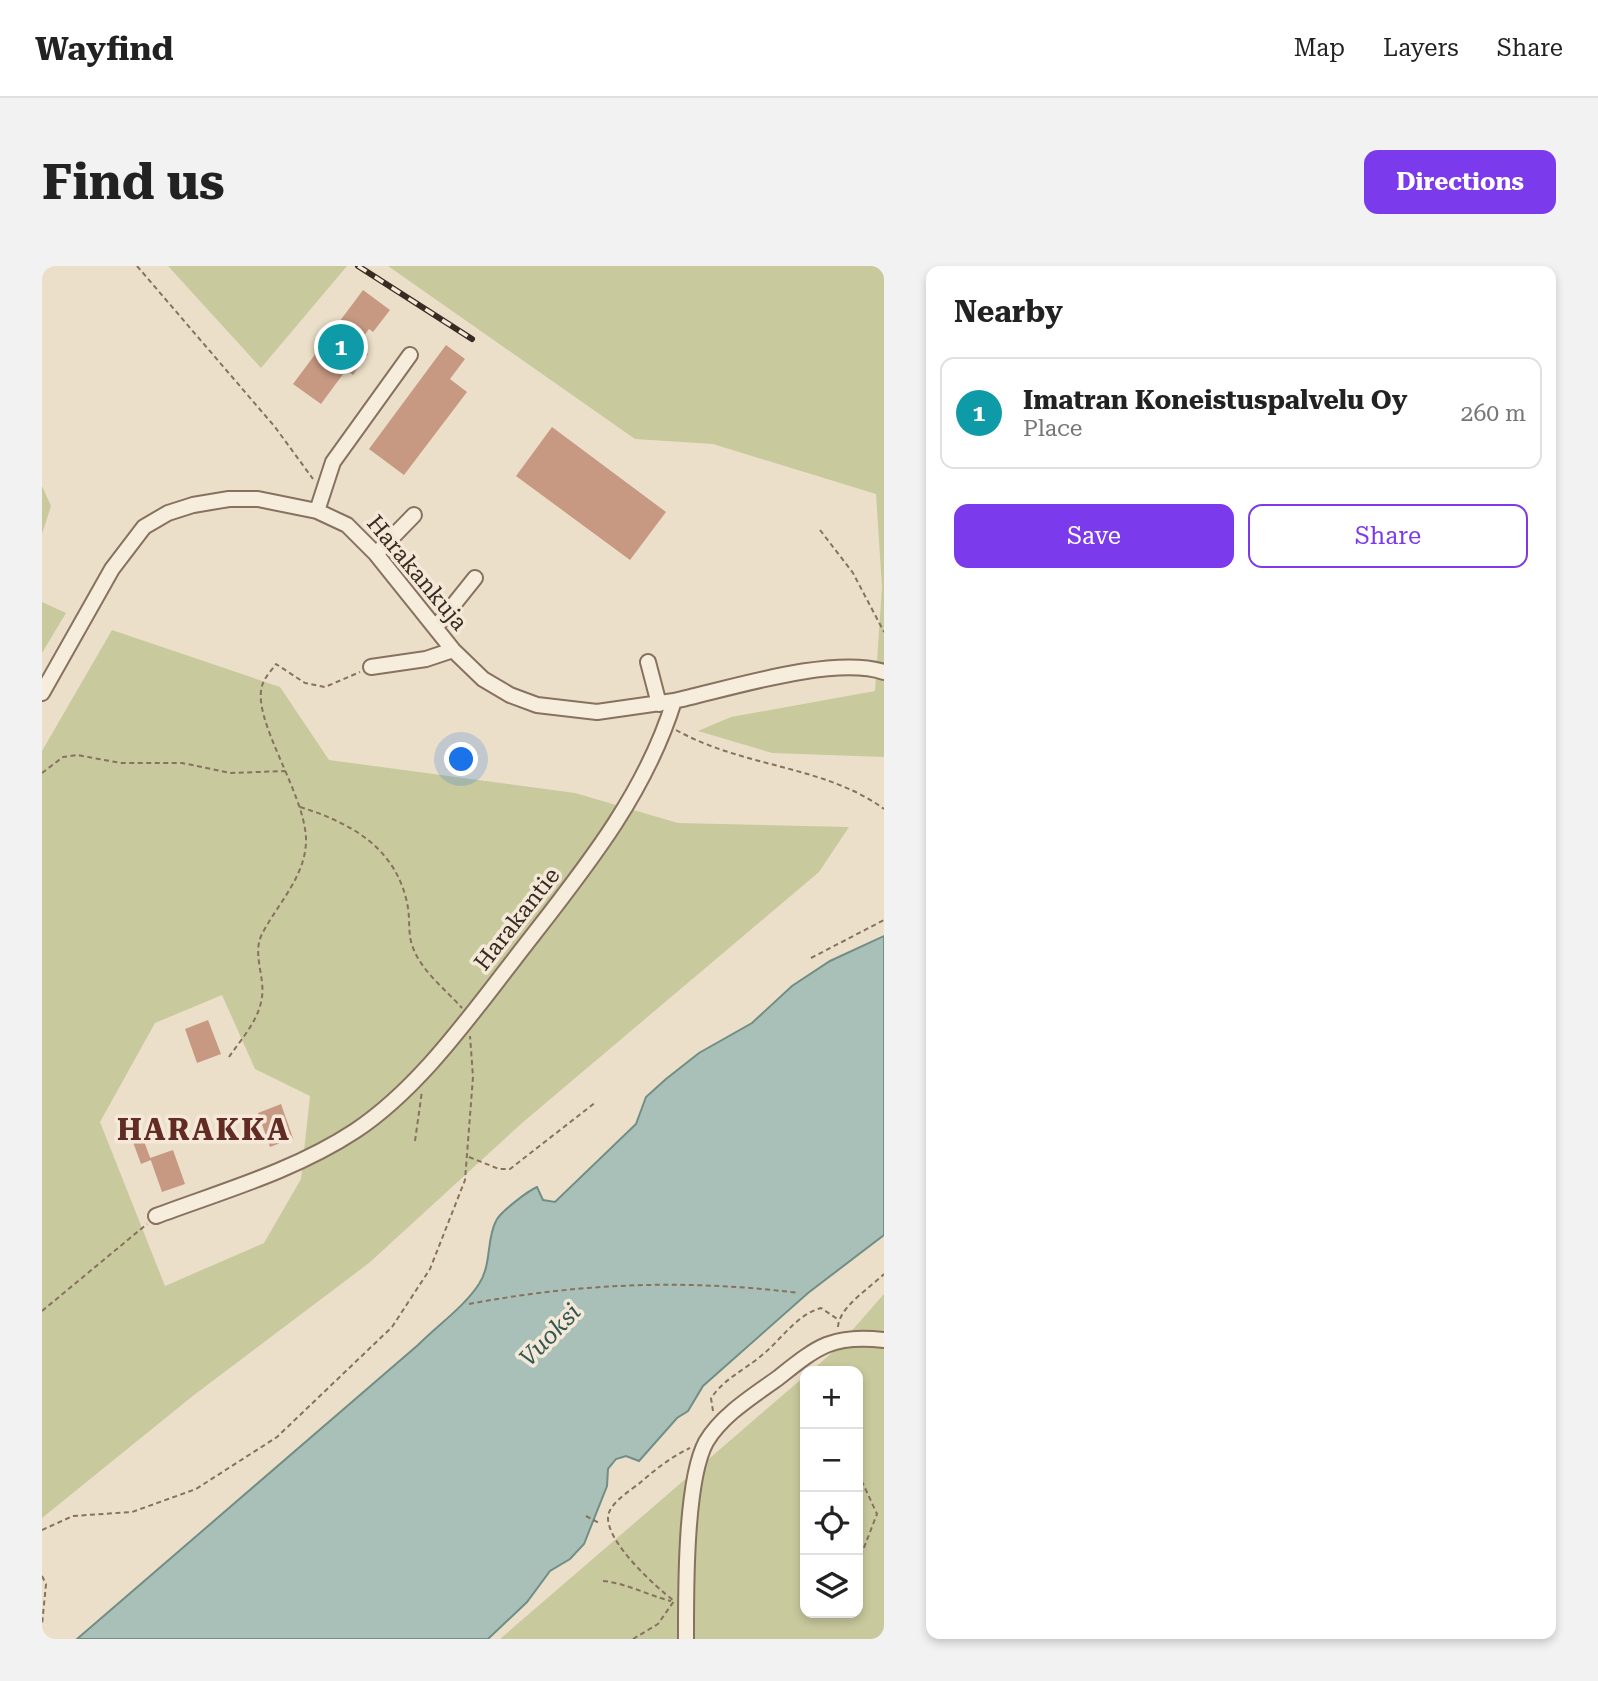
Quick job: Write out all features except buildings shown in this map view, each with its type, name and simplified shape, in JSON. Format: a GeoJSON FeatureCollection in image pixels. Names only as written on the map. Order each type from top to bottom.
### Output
{"type":"FeatureCollection","features":[{"type":"Feature","properties":{"kind":"street"},"geometry":{"type":"LineString","coordinates":[[317,511],[333,462],[410,355]]}},
{"type":"Feature","properties":{"kind":"street","name":"Harakankuja"},"geometry":{"type":"LineString","coordinates":[[42,693],[112,569],[144,527],[168,513],[229,499],[258,499],[317,511],[347,525],[376,554],[453,650],[483,679],[510,695],[537,705],[597,712],[666,703]]}},
{"type":"Feature","properties":{"kind":"street"},"geometry":{"type":"LineString","coordinates":[[376,554],[414,515]]}},
{"type":"Feature","properties":{"kind":"street"},"geometry":{"type":"LineString","coordinates":[[435,628],[475,578]]}},
{"type":"Feature","properties":{"kind":"street"},"geometry":{"type":"LineString","coordinates":[[371,667],[426,659],[453,650]]}},
{"type":"Feature","properties":{"kind":"street"},"geometry":{"type":"LineString","coordinates":[[648,662],[666,703],[817,670],[849,667],[884,672]]}},
{"type":"Feature","properties":{"kind":"street","name":"Harakantie"},"geometry":{"type":"LineString","coordinates":[[156,1216],[301,1162],[356,1130],[397,1096],[469,1016],[591,861],[629,803],[656,753],[666,725],[666,703]]}},
{"type":"Feature","properties":{"kind":"street"},"geometry":{"type":"LineString","coordinates":[[686,1639],[693,1481],[706,1443],[720,1424],[819,1347],[844,1337],[884,1340]]}},
{"type":"Feature","properties":{"kind":"path"},"geometry":{"type":"LineString","coordinates":[[137,266],[275,427],[321,492]]}},
{"type":"Feature","properties":{"kind":"path"},"geometry":{"type":"LineString","coordinates":[[820,530],[853,573],[884,632]]}},
{"type":"Feature","properties":{"kind":"path"},"geometry":{"type":"LineString","coordinates":[[229,1057],[260,1010],[263,993],[257,950],[261,935],[299,870],[306,839],[300,807],[261,711],[262,686],[276,664],[305,683],[325,687],[371,667]]}},
{"type":"Feature","properties":{"kind":"path"},"geometry":{"type":"LineString","coordinates":[[666,725],[713,750],[842,784],[884,809]]}},
{"type":"Feature","properties":{"kind":"path"},"geometry":{"type":"LineString","coordinates":[[42,773],[63,757],[77,755],[121,763],[183,764],[231,773],[287,771]]}},
{"type":"Feature","properties":{"kind":"path"},"geometry":{"type":"LineString","coordinates":[[42,1530],[73,1516],[132,1512],[196,1489],[255,1452],[303,1413],[392,1327],[410,1301],[438,1248],[465,1180],[473,1077],[469,1016],[429,974],[412,947],[408,908],[400,882],[383,853],[358,830],[300,807]]}},
{"type":"Feature","properties":{"kind":"path"},"geometry":{"type":"LineString","coordinates":[[811,958],[884,920]]}},
{"type":"Feature","properties":{"kind":"path"},"geometry":{"type":"LineString","coordinates":[[415,1141],[422,1090]]}},
{"type":"Feature","properties":{"kind":"path"},"geometry":{"type":"LineString","coordinates":[[468,1156],[499,1169],[510,1169],[596,1102]]}},
{"type":"Feature","properties":{"kind":"path"},"geometry":{"type":"LineString","coordinates":[[42,1311],[156,1216]]}},
{"type":"Feature","properties":{"kind":"path"},"geometry":{"type":"LineString","coordinates":[[838,1340],[839,1320],[884,1274]]}},
{"type":"Feature","properties":{"kind":"path"},"geometry":{"type":"LineString","coordinates":[[469,1304],[523,1294],[614,1284],[736,1285],[799,1293]]}},
{"type":"Feature","properties":{"kind":"path"},"geometry":{"type":"LineString","coordinates":[[720,1424],[710,1398],[722,1382],[758,1358],[808,1312],[821,1308],[839,1320]]}},
{"type":"Feature","properties":{"kind":"path"},"geometry":{"type":"LineString","coordinates":[[674,1601],[659,1589],[612,1536],[608,1516],[614,1504],[676,1455],[706,1443]]}},
{"type":"Feature","properties":{"kind":"path"},"geometry":{"type":"LineString","coordinates":[[861,1555],[877,1514],[863,1485]]}},
{"type":"Feature","properties":{"kind":"path"},"geometry":{"type":"LineString","coordinates":[[586,1516],[601,1524]]}},
{"type":"Feature","properties":{"kind":"path"},"geometry":{"type":"LineString","coordinates":[[42,1576],[46,1584],[42,1625]]}},
{"type":"Feature","properties":{"kind":"path"},"geometry":{"type":"LineString","coordinates":[[603,1581],[622,1583],[643,1593],[674,1601]]}},
{"type":"Feature","properties":{"kind":"path"},"geometry":{"type":"LineString","coordinates":[[633,1639],[658,1625],[674,1601]]}},
{"type":"Feature","properties":{"kind":"green space"},"geometry":{"type":"Polygon","coordinates":[[[168,266],[347,266],[261,368],[168,266]]]}},
{"type":"Feature","properties":{"kind":"green space"},"geometry":{"type":"Polygon","coordinates":[[[388,266],[884,266],[884,757],[772,753],[698,731],[731,717],[875,691],[882,587],[876,494],[713,444],[635,439],[388,266]]]}},
{"type":"Feature","properties":{"kind":"green space"},"geometry":{"type":"Polygon","coordinates":[[[42,486],[51,506],[42,534],[42,486]]]}},
{"type":"Feature","properties":{"kind":"green space"},"geometry":{"type":"Polygon","coordinates":[[[42,602],[66,613],[42,653],[42,602]]]}},
{"type":"Feature","properties":{"kind":"green space"},"geometry":{"type":"Polygon","coordinates":[[[112,630],[280,687],[329,760],[575,793],[678,823],[849,827],[819,872],[522,1123],[369,1263],[194,1395],[42,1518],[42,751],[112,630]],[[222,995],[155,1023],[100,1122],[165,1286],[264,1243],[301,1179],[310,1096],[255,1069],[222,995]]]}},
{"type":"Feature","properties":{"kind":"green space"},"geometry":{"type":"Polygon","coordinates":[[[884,1294],[884,1639],[500,1639],[800,1380],[800,1618],[863,1618],[863,1366],[817,1366],[834,1351],[884,1294]]]}},
{"type":"Feature","properties":{"kind":"water","name":"Vuoksi"},"geometry":{"type":"Polygon","coordinates":[[[884,936],[884,1235],[808,1293],[703,1386],[688,1411],[677,1418],[639,1461],[626,1456],[616,1459],[608,1469],[607,1486],[584,1544],[570,1559],[550,1571],[527,1602],[488,1639],[77,1639],[458,1308],[483,1276],[493,1228],[508,1207],[537,1187],[543,1200],[555,1202],[636,1124],[646,1097],[666,1079],[699,1053],[752,1023],[792,986],[830,961],[884,936]]]}},
{"type":"Feature","properties":{"kind":"railway"},"geometry":{"type":"LineString","coordinates":[[358,266],[472,339]]}},
{"type":"Feature","properties":{"kind":"place","name":"Imatran Koneistuspalvelu Oy"},"geometry":{"type":"Point","coordinates":[341,347]}},
{"type":"Feature","properties":{"kind":"district","name":"HARAKKA"},"geometry":{"type":"Point","coordinates":[204,1129]}}]}
